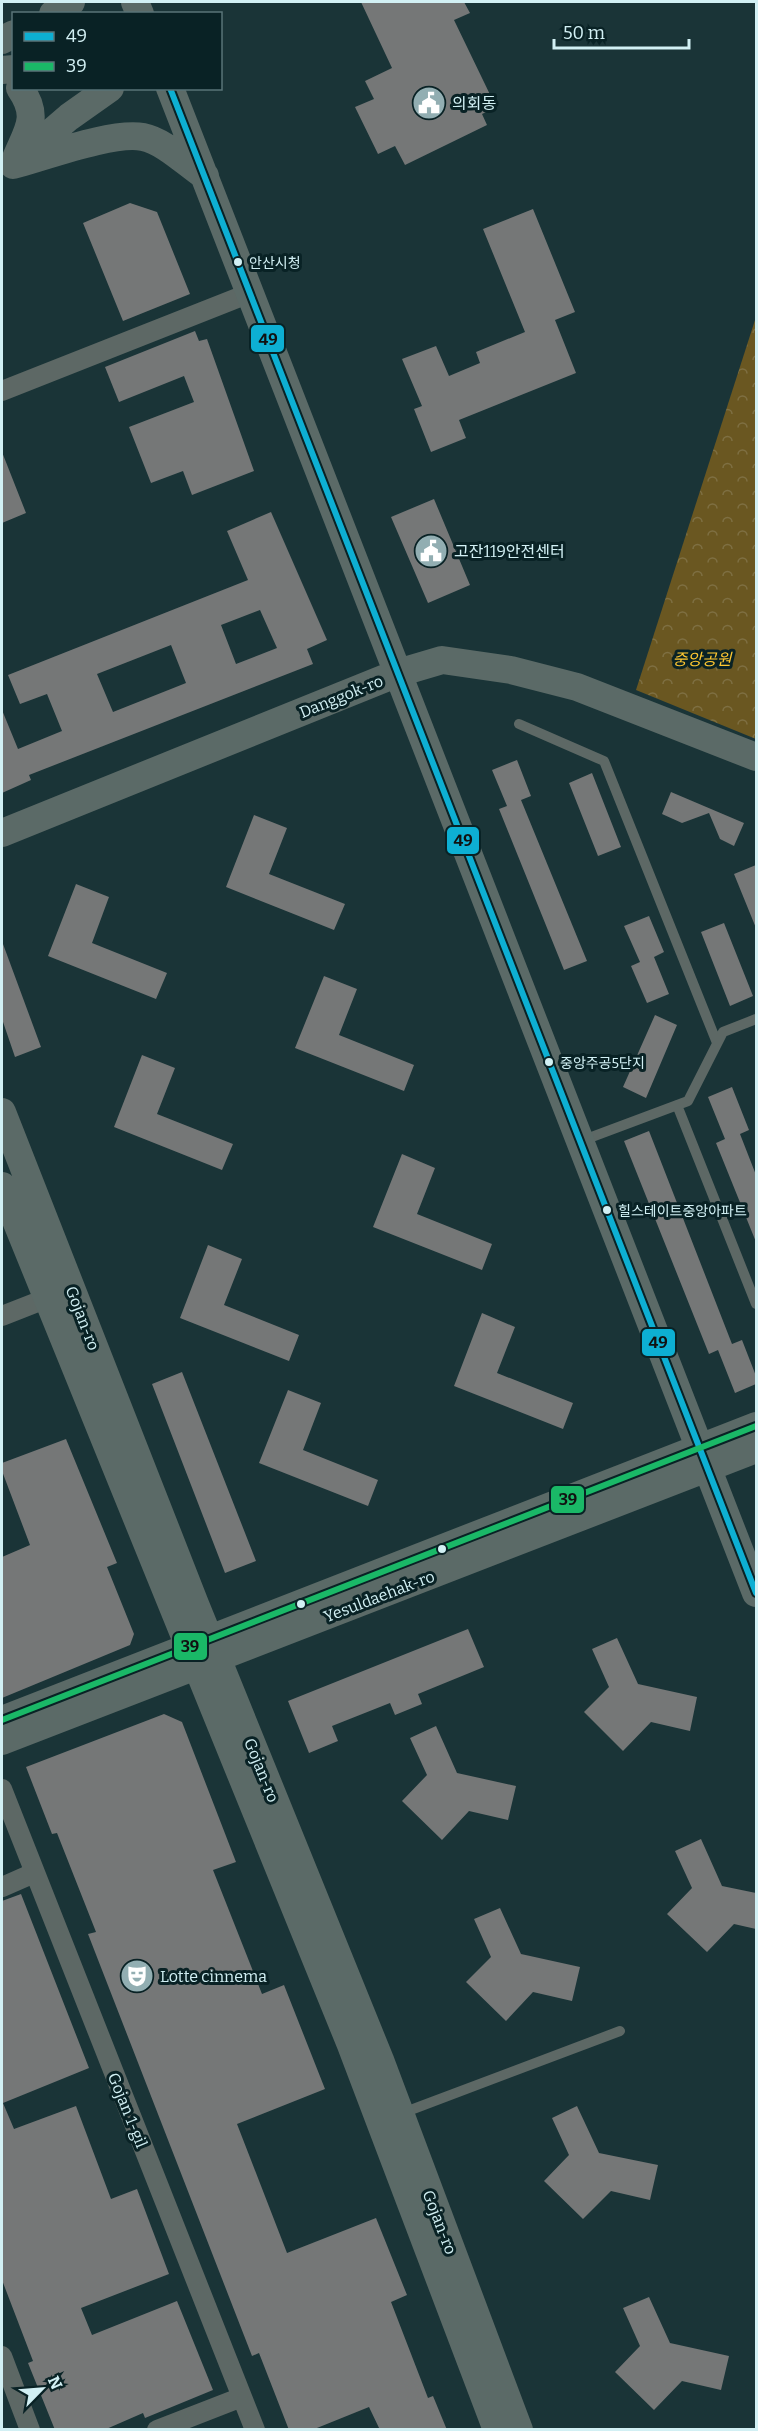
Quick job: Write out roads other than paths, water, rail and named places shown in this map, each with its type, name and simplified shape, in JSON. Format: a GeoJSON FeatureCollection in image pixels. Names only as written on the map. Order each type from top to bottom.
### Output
{"type":"FeatureCollection","features":[{"type":"Feature","properties":{"kind":"street"},"geometry":{"type":"LineString","coordinates":[[56,12],[71,2]]}},
{"type":"Feature","properties":{"kind":"street"},"geometry":{"type":"LineString","coordinates":[[7,167],[31,129],[30,103],[21,90]]}},
{"type":"Feature","properties":{"kind":"street"},"geometry":{"type":"LineString","coordinates":[[7,167],[69,117],[107,90]]}},
{"type":"Feature","properties":{"kind":"street"},"geometry":{"type":"LineString","coordinates":[[171,90],[756,1593]]}},
{"type":"Feature","properties":{"kind":"street"},"geometry":{"type":"LineString","coordinates":[[7,167],[97,142],[142,136],[159,144],[205,176]]}},
{"type":"Feature","properties":{"kind":"street"},"geometry":{"type":"LineString","coordinates":[[2,391],[250,293]]}},
{"type":"Feature","properties":{"kind":"street","name":"Danggok-ro"},"geometry":{"type":"LineString","coordinates":[[2,833],[398,673],[442,660],[511,670],[577,687],[756,758]]}},
{"type":"Feature","properties":{"kind":"street","name":"Gojan-ro"},"geometry":{"type":"LineString","coordinates":[[2,1112],[58,1294],[390,2118],[519,2430]]}},
{"type":"Feature","properties":{"kind":"street","name":"Gojan-ro"},"geometry":{"type":"LineString","coordinates":[[2,1186],[58,1294]]}},
{"type":"Feature","properties":{"kind":"street"},"geometry":{"type":"LineString","coordinates":[[2,1316],[58,1294]]}},
{"type":"Feature","properties":{"kind":"street","name":"Yesuldaehak-ro"},"geometry":{"type":"LineString","coordinates":[[2,1741],[202,1653],[704,1458],[756,1426]]}},
{"type":"Feature","properties":{"kind":"street","name":"Yesuldaehak-ro"},"geometry":{"type":"LineString","coordinates":[[704,1458],[756,1449]]}},
{"type":"Feature","properties":{"kind":"street","name":"Yesuldaehak-ro"},"geometry":{"type":"LineString","coordinates":[[2,1720],[202,1653]]}},
{"type":"Feature","properties":{"kind":"street","name":"Gojan 1-gil"},"geometry":{"type":"LineString","coordinates":[[2,1789],[255,2430]]}},
{"type":"Feature","properties":{"kind":"street"},"geometry":{"type":"LineString","coordinates":[[2,1887],[34,1874]]}},
{"type":"Feature","properties":{"kind":"street","name":"Gojan-ro"},"geometry":{"type":"LineString","coordinates":[[390,2118],[497,2430]]}},
{"type":"Feature","properties":{"kind":"street"},"geometry":{"type":"LineString","coordinates":[[2,2356],[30,2430]]}},
{"type":"Feature","properties":{"kind":"street"},"geometry":{"type":"LineString","coordinates":[[157,2430],[242,2397]]}},
{"type":"Feature","properties":{"kind":"lane"},"geometry":{"type":"LineString","coordinates":[[519,724],[604,761],[717,1043]]}},
{"type":"Feature","properties":{"kind":"lane"},"geometry":{"type":"LineString","coordinates":[[581,1141],[688,1101],[723,1032],[756,1019]]}},
{"type":"Feature","properties":{"kind":"lane"},"geometry":{"type":"LineString","coordinates":[[676,1105],[756,1304]]}},
{"type":"Feature","properties":{"kind":"lane"},"geometry":{"type":"LineString","coordinates":[[390,2118],[620,2031]]}},
{"type":"Feature","properties":{"kind":"place","name":"의회동"},"geometry":{"type":"Point","coordinates":[429,103]}},
{"type":"Feature","properties":{"kind":"place","name":"안산시청"},"geometry":{"type":"Point","coordinates":[238,262]}},
{"type":"Feature","properties":{"kind":"place","name":"고잔119안전센터"},"geometry":{"type":"Point","coordinates":[431,551]}},
{"type":"Feature","properties":{"kind":"place","name":"중앙주공5단지"},"geometry":{"type":"Point","coordinates":[549,1062]}},
{"type":"Feature","properties":{"kind":"place","name":"힐스테이트중앙아파트"},"geometry":{"type":"Point","coordinates":[607,1210]}},
{"type":"Feature","properties":{"kind":"place","name":"Lotte cinnema"},"geometry":{"type":"Point","coordinates":[137,1976]}},
{"type":"Feature","properties":{"kind":"park label","name":"중앙공원"},"geometry":{"type":"Point","coordinates":[702,659]}}]}
